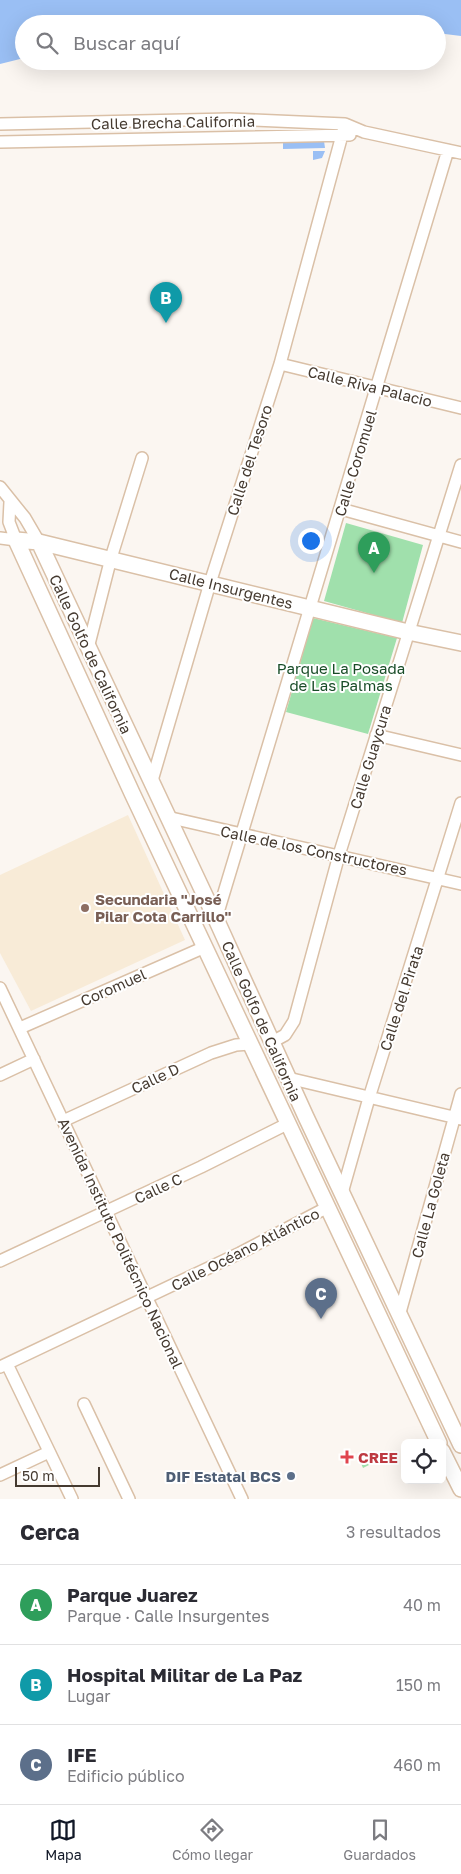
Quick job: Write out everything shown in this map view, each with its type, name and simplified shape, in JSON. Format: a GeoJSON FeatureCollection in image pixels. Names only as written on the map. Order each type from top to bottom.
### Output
{"type":"FeatureCollection","features":[{"type":"Feature","properties":{"kind":"street","name":"Calle Brecha California"},"geometry":{"type":"LineString","coordinates":[[0,124],[230,119],[345,130]]}},
{"type":"Feature","properties":{"kind":"street","name":"Calle Brecha California"},"geometry":{"type":"LineString","coordinates":[[0,142],[345,130]]}},
{"type":"Feature","properties":{"kind":"street"},"geometry":{"type":"LineString","coordinates":[[345,130],[364,132],[461,153]]}},
{"type":"Feature","properties":{"kind":"street","name":"Calle del Tesoro"},"geometry":{"type":"LineString","coordinates":[[151,784],[210,583],[280,364],[345,130]]}},
{"type":"Feature","properties":{"kind":"street","name":"Calle Coromuel"},"geometry":{"type":"LineString","coordinates":[[216,919],[448,150]]}},
{"type":"Feature","properties":{"kind":"street","name":"Calle Riva Palacio"},"geometry":{"type":"LineString","coordinates":[[280,364],[461,408]]}},
{"type":"Feature","properties":{"kind":"street"},"geometry":{"type":"LineString","coordinates":[[88,648],[111,558],[142,458]]}},
{"type":"Feature","properties":{"kind":"street","name":"Calle Guaycura"},"geometry":{"type":"LineString","coordinates":[[272,1042],[285,1035],[294,1021],[340,855],[376,735],[461,465]]}},
{"type":"Feature","properties":{"kind":"street"},"geometry":{"type":"LineString","coordinates":[[0,487],[10,502],[25,518],[39,542]]}},
{"type":"Feature","properties":{"kind":"street"},"geometry":{"type":"LineString","coordinates":[[10,502],[9,522],[16,540]]}},
{"type":"Feature","properties":{"kind":"street"},"geometry":{"type":"LineString","coordinates":[[341,509],[461,542]]}},
{"type":"Feature","properties":{"kind":"street","name":"Calle Insurgentes"},"geometry":{"type":"LineString","coordinates":[[0,538],[39,542],[111,558],[408,632],[461,643]]}},
{"type":"Feature","properties":{"kind":"street","name":"Calle Golfo de California"},"geometry":{"type":"LineString","coordinates":[[16,540],[287,1124],[437,1439]]}},
{"type":"Feature","properties":{"kind":"street","name":"Calle Golfo de California"},"geometry":{"type":"LineString","coordinates":[[39,542],[399,1316],[461,1445]]}},
{"type":"Feature","properties":{"kind":"street"},"geometry":{"type":"LineString","coordinates":[[376,735],[461,755]]}},
{"type":"Feature","properties":{"kind":"street"},"geometry":{"type":"LineString","coordinates":[[132,793],[151,784]]}},
{"type":"Feature","properties":{"kind":"street","name":"Calle del Pirata"},"geometry":{"type":"LineString","coordinates":[[342,1194],[369,1098],[461,803]]}},
{"type":"Feature","properties":{"kind":"street","name":"Calle de los Constructores"},"geometry":{"type":"LineString","coordinates":[[167,817],[242,836],[340,855],[461,884]]}},
{"type":"Feature","properties":{"kind":"street"},"geometry":{"type":"LineString","coordinates":[[205,947],[216,919]]}},
{"type":"Feature","properties":{"kind":"street","name":"Coromuel"},"geometry":{"type":"LineString","coordinates":[[20,1028],[205,947]]}},
{"type":"Feature","properties":{"kind":"street","name":"Avenida Instituto Politécnico Nacional"},"geometry":{"type":"LineString","coordinates":[[0,988],[242,1499]]}},
{"type":"Feature","properties":{"kind":"street"},"geometry":{"type":"LineString","coordinates":[[250,1044],[272,1042]]}},
{"type":"Feature","properties":{"kind":"street","name":"Calle D"},"geometry":{"type":"LineString","coordinates":[[63,1121],[211,1052],[236,1045],[250,1044]]}},
{"type":"Feature","properties":{"kind":"street"},"geometry":{"type":"LineString","coordinates":[[0,1076],[34,1059]]}},
{"type":"Feature","properties":{"kind":"street"},"geometry":{"type":"LineString","coordinates":[[288,1078],[457,1118]]}},
{"type":"Feature","properties":{"kind":"street","name":"Calle La Goleta"},"geometry":{"type":"LineString","coordinates":[[399,1316],[457,1118],[461,1094]]}},
{"type":"Feature","properties":{"kind":"street","name":"Calle C"},"geometry":{"type":"LineString","coordinates":[[2,1257],[106,1212],[287,1124]]}},
{"type":"Feature","properties":{"kind":"street"},"geometry":{"type":"LineString","coordinates":[[328,1207],[342,1194]]}},
{"type":"Feature","properties":{"kind":"street","name":"Calle Océano Atlántico"},"geometry":{"type":"LineString","coordinates":[[4,1366],[240,1253],[328,1207]]}},
{"type":"Feature","properties":{"kind":"street"},"geometry":{"type":"LineString","coordinates":[[385,1329],[399,1316]]}},
{"type":"Feature","properties":{"kind":"street"},"geometry":{"type":"LineString","coordinates":[[4,1366],[72,1499]]}},
{"type":"Feature","properties":{"kind":"street"},"geometry":{"type":"LineString","coordinates":[[84,1404],[129,1499]]}},
{"type":"Feature","properties":{"kind":"street"},"geometry":{"type":"LineString","coordinates":[[0,1475],[49,1452]]}},
{"type":"Feature","properties":{"kind":"street"},"geometry":{"type":"LineString","coordinates":[[446,1455],[461,1452]]}},
{"type":"Feature","properties":{"kind":"street"},"geometry":{"type":"LineString","coordinates":[[446,1459],[461,1489]]}},
{"type":"Feature","properties":{"kind":"shaded area","name":"Secundaria \"José Pilar Cota Carrillo\""},"geometry":{"type":"Polygon","coordinates":[[[128,815],[185,940],[31,1011],[0,953],[0,875],[128,815]]]}},
{"type":"Feature","properties":{"kind":"green space"},"geometry":{"type":"Polygon","coordinates":[[[346,523],[423,545],[402,623],[324,601],[346,523]]]}},
{"type":"Feature","properties":{"kind":"green space","name":"Parque La Posada de Las Palmas"},"geometry":{"type":"Polygon","coordinates":[[[313,618],[397,638],[368,734],[286,712],[313,618]]]}},
{"type":"Feature","properties":{"kind":"green space"},"geometry":{"type":"Polygon","coordinates":[[[376,1453],[379,1460],[363,1468],[360,1461],[376,1453]]]}},
{"type":"Feature","properties":{"kind":"water"},"geometry":{"type":"Polygon","coordinates":[[[0,0],[461,0],[461,36],[446,34],[446,15],[15,15],[15,60],[0,64],[0,0]]]}},
{"type":"Feature","properties":{"kind":"water"},"geometry":{"type":"Polygon","coordinates":[[[324,141],[325,148],[283,149],[283,142],[324,141]]]}},
{"type":"Feature","properties":{"kind":"water"},"geometry":{"type":"Polygon","coordinates":[[[313,151],[325,151],[322,158],[313,160],[313,151]]]}},
{"type":"Feature","properties":{"kind":"place","name":"Hospital Militar de La Paz"},"geometry":{"type":"Point","coordinates":[166,323]}},
{"type":"Feature","properties":{"kind":"place","name":"Parque Juarez"},"geometry":{"type":"Point","coordinates":[374,573]}},
{"type":"Feature","properties":{"kind":"place","name":"Secundaria \"José Pilar Cota Carrillo\""},"geometry":{"type":"Point","coordinates":[85,908]}},
{"type":"Feature","properties":{"kind":"place","name":"IFE"},"geometry":{"type":"Point","coordinates":[321,1319]}},
{"type":"Feature","properties":{"kind":"place","name":"CREE"},"geometry":{"type":"Point","coordinates":[347,1457]}},
{"type":"Feature","properties":{"kind":"place","name":"DIF Estatal BCS"},"geometry":{"type":"Point","coordinates":[291,1476]}}]}
